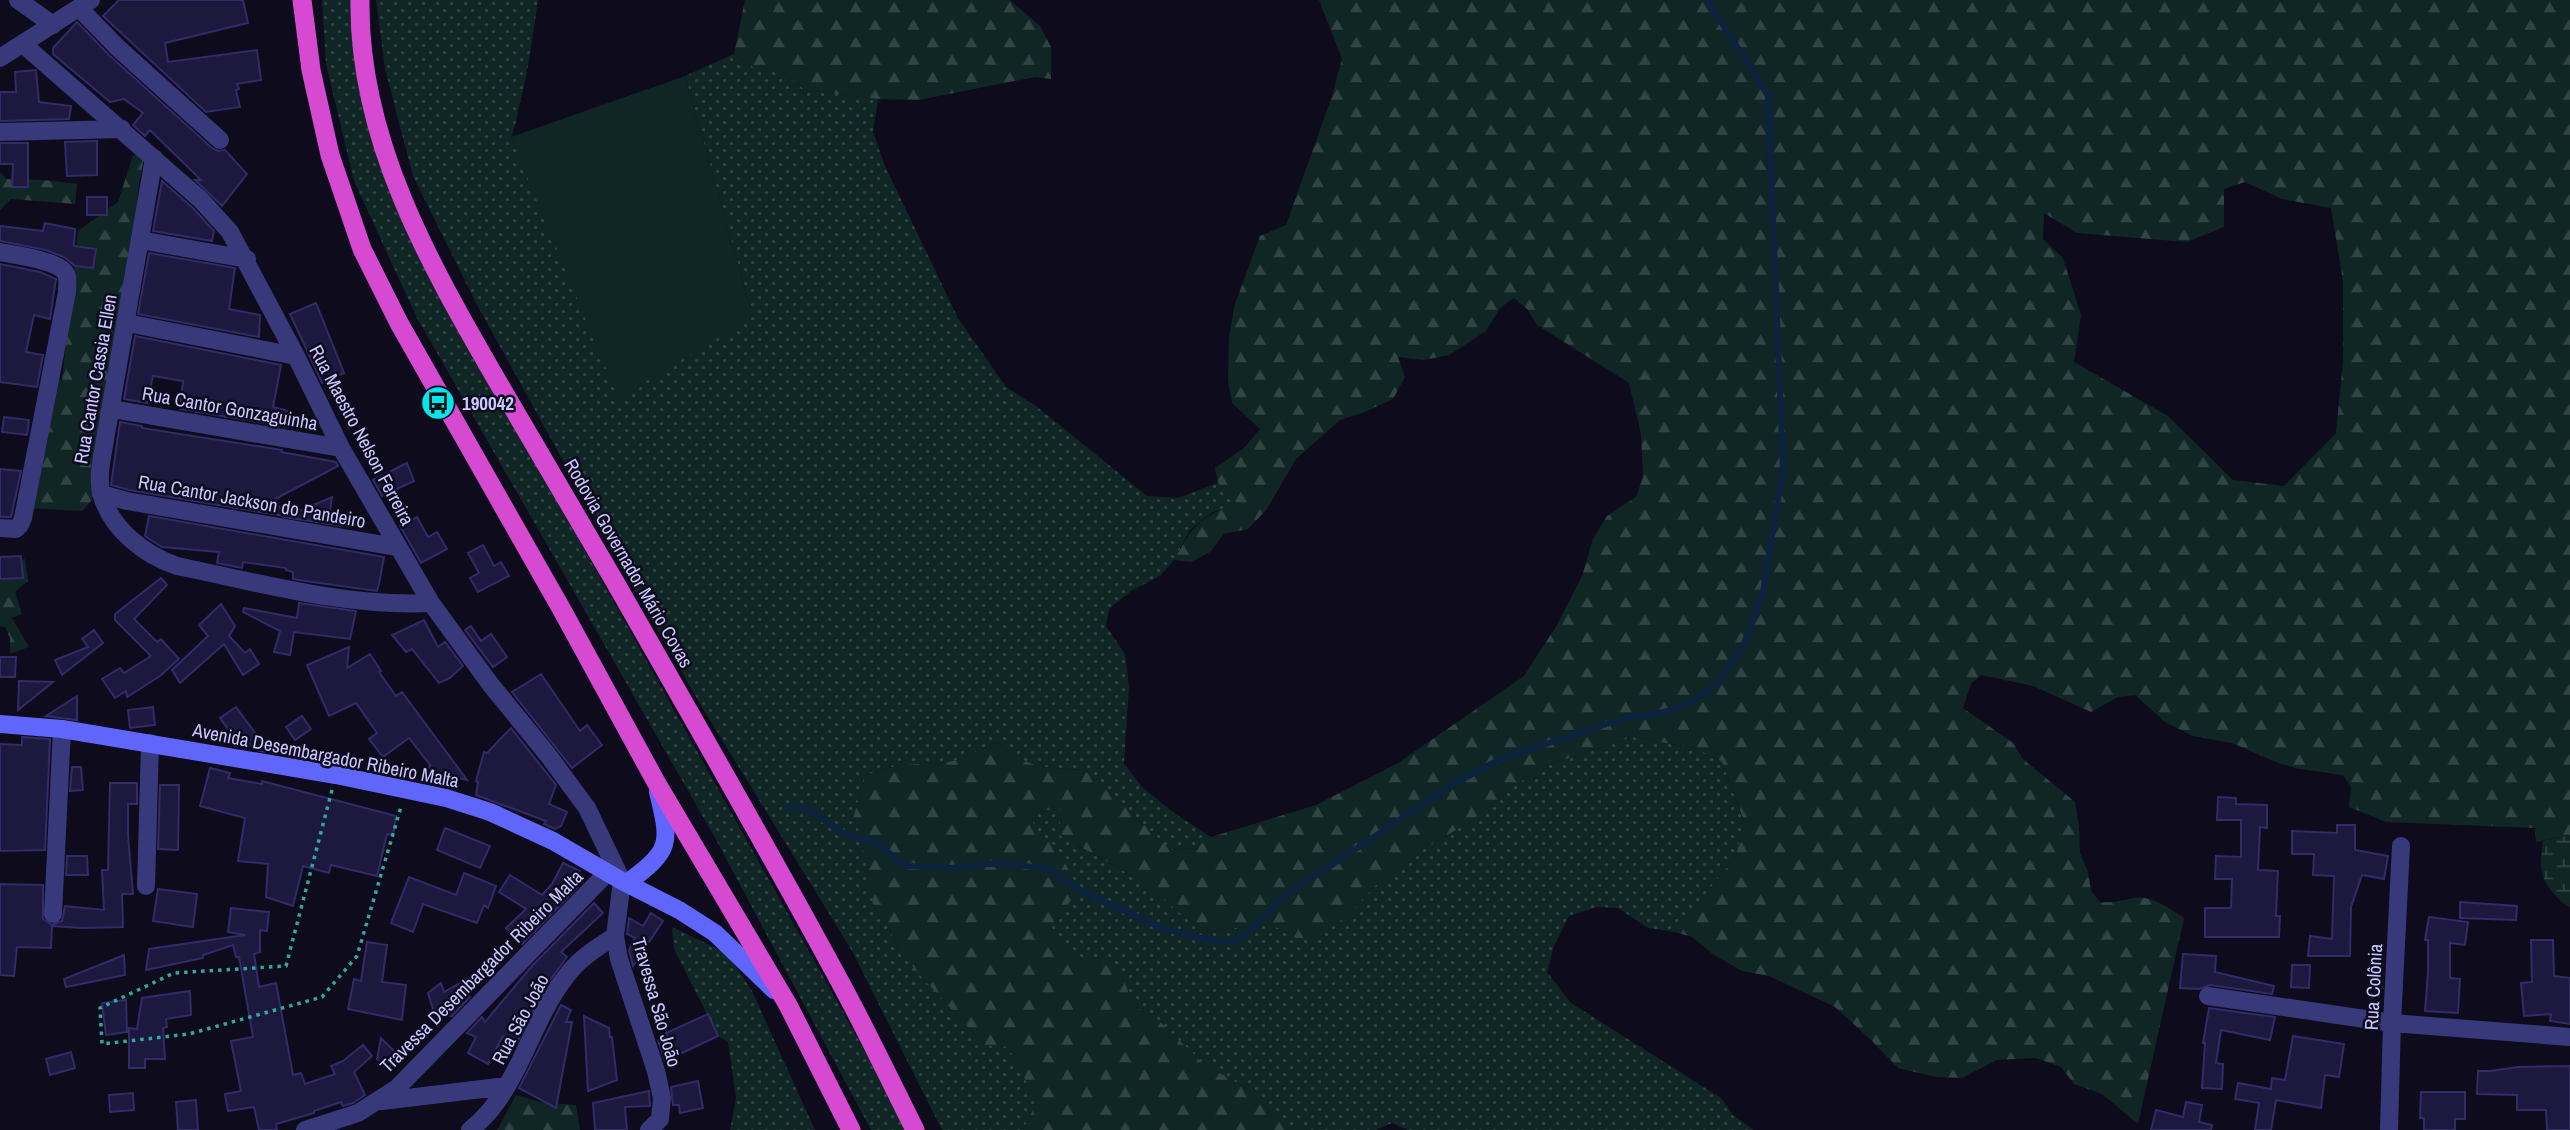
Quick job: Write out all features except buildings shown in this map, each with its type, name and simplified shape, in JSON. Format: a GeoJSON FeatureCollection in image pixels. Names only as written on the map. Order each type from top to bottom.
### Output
{"type":"FeatureCollection","features":[{"type":"Feature","properties":{"kind":"highway"},"geometry":{"type":"LineString","coordinates":[[302,0],[311,70],[330,155],[362,249],[399,323],[656,782],[788,1005],[852,1130]]}},
{"type":"Feature","properties":{"kind":"highway","name":"Rodovia Governador Mário Covas"},"geometry":{"type":"LineString","coordinates":[[360,0],[362,44],[371,99],[386,159],[408,214],[451,301],[616,584],[832,967],[915,1130]]}},
{"type":"Feature","properties":{"kind":"main road","name":"Avenida Desembargador Ribeiro Malta"},"geometry":{"type":"LineString","coordinates":[[0,724],[62,729],[336,775],[407,789],[490,812],[553,841],[679,910],[715,933],[750,964],[788,1005]]}},
{"type":"Feature","properties":{"kind":"main road"},"geometry":{"type":"LineString","coordinates":[[619,879],[653,862],[665,846],[666,827],[656,782]]}},
{"type":"Feature","properties":{"kind":"street"},"geometry":{"type":"LineString","coordinates":[[18,0],[53,25]]}},
{"type":"Feature","properties":{"kind":"street"},"geometry":{"type":"LineString","coordinates":[[0,58],[85,4],[118,48],[220,140]]}},
{"type":"Feature","properties":{"kind":"street","name":"Rua Maestro Nelson Ferreira"},"geometry":{"type":"LineString","coordinates":[[24,45],[122,129],[221,220],[247,259],[341,448],[396,547],[431,603],[491,685],[576,792],[596,824],[619,879]]}},
{"type":"Feature","properties":{"kind":"street"},"geometry":{"type":"LineString","coordinates":[[0,132],[122,129]]}},
{"type":"Feature","properties":{"kind":"street","name":"Rua Cantor Cassia Ellen"},"geometry":{"type":"LineString","coordinates":[[101,494],[102,457],[154,158]]}},
{"type":"Feature","properties":{"kind":"street"},"geometry":{"type":"LineString","coordinates":[[140,240],[247,259]]}},
{"type":"Feature","properties":{"kind":"street"},"geometry":{"type":"LineString","coordinates":[[0,252],[57,266],[65,272],[67,278],[62,318],[22,522],[16,529],[0,528]]}},
{"type":"Feature","properties":{"kind":"street"},"geometry":{"type":"LineString","coordinates":[[127,323],[296,356]]}},
{"type":"Feature","properties":{"kind":"street","name":"Rua Cantor Gonzaguinha"},"geometry":{"type":"LineString","coordinates":[[112,409],[341,448]]}},
{"type":"Feature","properties":{"kind":"street"},"geometry":{"type":"LineString","coordinates":[[101,494],[108,512],[140,548],[155,558],[177,566],[339,598],[394,604],[431,603]]}},
{"type":"Feature","properties":{"kind":"street","name":"Rua Cantor Jackson do Pandeiro"},"geometry":{"type":"LineString","coordinates":[[101,494],[127,501],[396,547]]}},
{"type":"Feature","properties":{"kind":"street"},"geometry":{"type":"LineString","coordinates":[[53,914],[62,729]]}},
{"type":"Feature","properties":{"kind":"street"},"geometry":{"type":"LineString","coordinates":[[146,886],[150,743]]}},
{"type":"Feature","properties":{"kind":"street","name":"Rua Colônia"},"geometry":{"type":"LineString","coordinates":[[2389,1130],[2401,846]]}},
{"type":"Feature","properties":{"kind":"street","name":"Travessa São João"},"geometry":{"type":"LineString","coordinates":[[619,879],[615,936],[619,959],[656,1071],[662,1098],[660,1119],[649,1130]]}},
{"type":"Feature","properties":{"kind":"street","name":"Travessa Desembargador Ribeiro Malta"},"geometry":{"type":"LineString","coordinates":[[305,1130],[358,1113],[380,1101],[619,879]]}},
{"type":"Feature","properties":{"kind":"street","name":"Rua São João"},"geometry":{"type":"LineString","coordinates":[[470,1130],[489,1114],[507,1086],[558,988],[587,954],[615,936]]}},
{"type":"Feature","properties":{"kind":"street"},"geometry":{"type":"LineString","coordinates":[[2208,996],[2392,1023],[2570,1037]]}},
{"type":"Feature","properties":{"kind":"street"},"geometry":{"type":"LineString","coordinates":[[380,1101],[507,1086]]}},
{"type":"Feature","properties":{"kind":"path"},"geometry":{"type":"LineString","coordinates":[[336,775],[286,966],[174,973],[100,1008],[102,1044],[189,1034],[322,997],[357,956],[407,789]]}},
{"type":"Feature","properties":{"kind":"green space"},"geometry":{"type":"Polygon","coordinates":[[[322,0],[354,0],[366,109],[546,481],[909,1130],[871,1130],[714,836],[417,318],[354,181],[326,64],[322,0]]]}},
{"type":"Feature","properties":{"kind":"green space"},"geometry":{"type":"Polygon","coordinates":[[[376,0],[538,0],[526,75],[511,137],[753,317],[685,76],[734,54],[756,69],[779,69],[805,90],[878,99],[873,132],[885,166],[958,318],[1006,387],[1036,406],[1147,496],[1178,498],[1218,483],[1238,503],[1211,513],[1190,530],[1174,560],[1160,576],[1131,591],[1109,609],[1106,626],[1125,654],[1129,687],[1124,763],[1142,787],[1177,815],[1211,837],[1195,848],[1171,850],[1085,770],[1058,769],[1028,762],[996,742],[962,759],[943,763],[899,765],[866,775],[853,818],[861,835],[873,905],[888,926],[901,954],[984,1045],[1008,1046],[1037,1102],[1023,1130],[942,1130],[852,951],[703,709],[476,303],[413,176],[385,69],[376,0]]]}},
{"type":"Feature","properties":{"kind":"green space"},"geometry":{"type":"Polygon","coordinates":[[[745,0],[1010,0],[1040,26],[1051,47],[1051,79],[1035,77],[919,100],[878,99],[805,90],[779,69],[756,69],[734,54],[745,0]]]}},
{"type":"Feature","properties":{"kind":"green space"},"geometry":{"type":"Polygon","coordinates":[[[1319,0],[2570,0],[2570,835],[2536,842],[2535,828],[2386,822],[2349,807],[2351,787],[2343,775],[2299,769],[2232,743],[2193,736],[2165,722],[2135,695],[2118,697],[2091,712],[2033,686],[1981,675],[1971,684],[1963,708],[2013,743],[2023,759],[2075,802],[2080,853],[2088,872],[2091,891],[2100,902],[2147,898],[2184,918],[2138,1124],[2102,1094],[2074,1084],[2061,1067],[2036,1058],[1997,1060],[1962,1078],[1936,1077],[1898,1068],[1835,1007],[1769,976],[1742,971],[1714,955],[1692,937],[1675,932],[1736,856],[1744,821],[1722,762],[1698,749],[1633,737],[1539,768],[1468,823],[1425,848],[1375,886],[1346,917],[1315,938],[1296,938],[1271,924],[1208,931],[1189,921],[1147,884],[1059,835],[1061,809],[1037,811],[1031,828],[1057,848],[1079,890],[1051,926],[1071,954],[1106,962],[1123,979],[1134,1006],[1158,1020],[1204,1064],[1251,1091],[1280,1122],[1309,1130],[1023,1130],[1037,1102],[1008,1047],[984,1045],[901,954],[888,926],[873,905],[861,835],[853,818],[866,775],[899,765],[943,763],[962,759],[996,742],[1028,762],[1058,769],[1085,770],[1171,850],[1195,848],[1211,837],[1316,805],[1398,763],[1524,676],[1557,625],[1582,576],[1593,539],[1607,516],[1636,497],[1643,477],[1641,434],[1629,383],[1537,325],[1528,310],[1514,298],[1500,308],[1486,331],[1449,355],[1424,360],[1398,357],[1405,377],[1393,399],[1340,420],[1296,459],[1267,509],[1248,529],[1224,534],[1210,552],[1191,562],[1174,560],[1199,524],[1214,513],[1237,503],[1218,483],[1215,468],[1244,448],[1260,429],[1232,403],[1228,380],[1229,336],[1235,304],[1260,236],[1286,225],[1332,96],[1342,59],[1319,0]],[[2245,182],[2224,189],[2224,227],[2187,242],[2077,233],[2044,213],[2043,239],[2063,258],[2081,315],[2074,362],[2168,416],[2233,480],[2284,486],[2336,433],[2343,361],[2343,281],[2331,208],[2282,199],[2245,182]]]}},
{"type":"Feature","properties":{"kind":"green space"},"geometry":{"type":"Polygon","coordinates":[[[685,76],[753,317],[618,398],[511,137],[685,76]]]}},
{"type":"Feature","properties":{"kind":"green space"},"geometry":{"type":"Polygon","coordinates":[[[133,155],[144,158],[127,291],[92,500],[82,511],[28,508],[49,371],[62,381],[78,231],[118,202],[133,155]]]}},
{"type":"Feature","properties":{"kind":"green space"},"geometry":{"type":"Polygon","coordinates":[[[0,172],[7,179],[77,184],[75,204],[11,199],[0,210],[0,172]]]}},
{"type":"Feature","properties":{"kind":"green space"},"geometry":{"type":"Polygon","coordinates":[[[25,559],[28,581],[15,592],[22,614],[12,618],[29,647],[10,654],[10,638],[5,627],[0,626],[0,565],[25,559]]]}},
{"type":"Feature","properties":{"kind":"green space"},"geometry":{"type":"Polygon","coordinates":[[[1633,737],[1698,749],[1722,762],[1744,822],[1736,856],[1675,932],[1648,928],[1618,908],[1597,907],[1569,916],[1554,946],[1547,972],[1571,1003],[1721,1098],[1733,1115],[1754,1130],[1408,1130],[1392,1123],[1376,1130],[1309,1130],[1280,1123],[1251,1091],[1204,1064],[1158,1020],[1134,1006],[1123,979],[1071,955],[1050,926],[1079,890],[1031,828],[1037,811],[1062,809],[1078,846],[1147,884],[1189,921],[1208,931],[1271,924],[1296,938],[1346,917],[1375,886],[1425,848],[1468,823],[1539,768],[1633,737]]]}},
{"type":"Feature","properties":{"kind":"green space"},"geometry":{"type":"Polygon","coordinates":[[[2570,835],[2570,907],[2561,902],[2546,884],[2541,865],[2543,841],[2570,835]]]}},
{"type":"Feature","properties":{"kind":"green space"},"geometry":{"type":"Polygon","coordinates":[[[672,927],[728,954],[752,991],[815,1130],[730,1130],[736,1098],[728,1042],[718,1036],[674,949],[672,927]]]}},
{"type":"Feature","properties":{"kind":"green space"},"geometry":{"type":"Polygon","coordinates":[[[516,1095],[540,1102],[576,1105],[580,1130],[497,1130],[516,1095]]]}},
{"type":"Feature","properties":{"kind":"waterway"},"geometry":{"type":"LineString","coordinates":[[787,806],[807,809],[848,836],[874,841],[906,866],[949,868],[1000,863],[1049,869],[1079,890],[1162,928],[1209,940],[1235,941],[1255,926],[1285,896],[1452,785],[1500,759],[1625,718],[1682,707],[1715,686],[1742,649],[1763,592],[1783,469],[1768,95],[1707,0]]}},
{"type":"Feature","properties":{"kind":"place","name":"190042"},"geometry":{"type":"Point","coordinates":[438,403]}}]}
